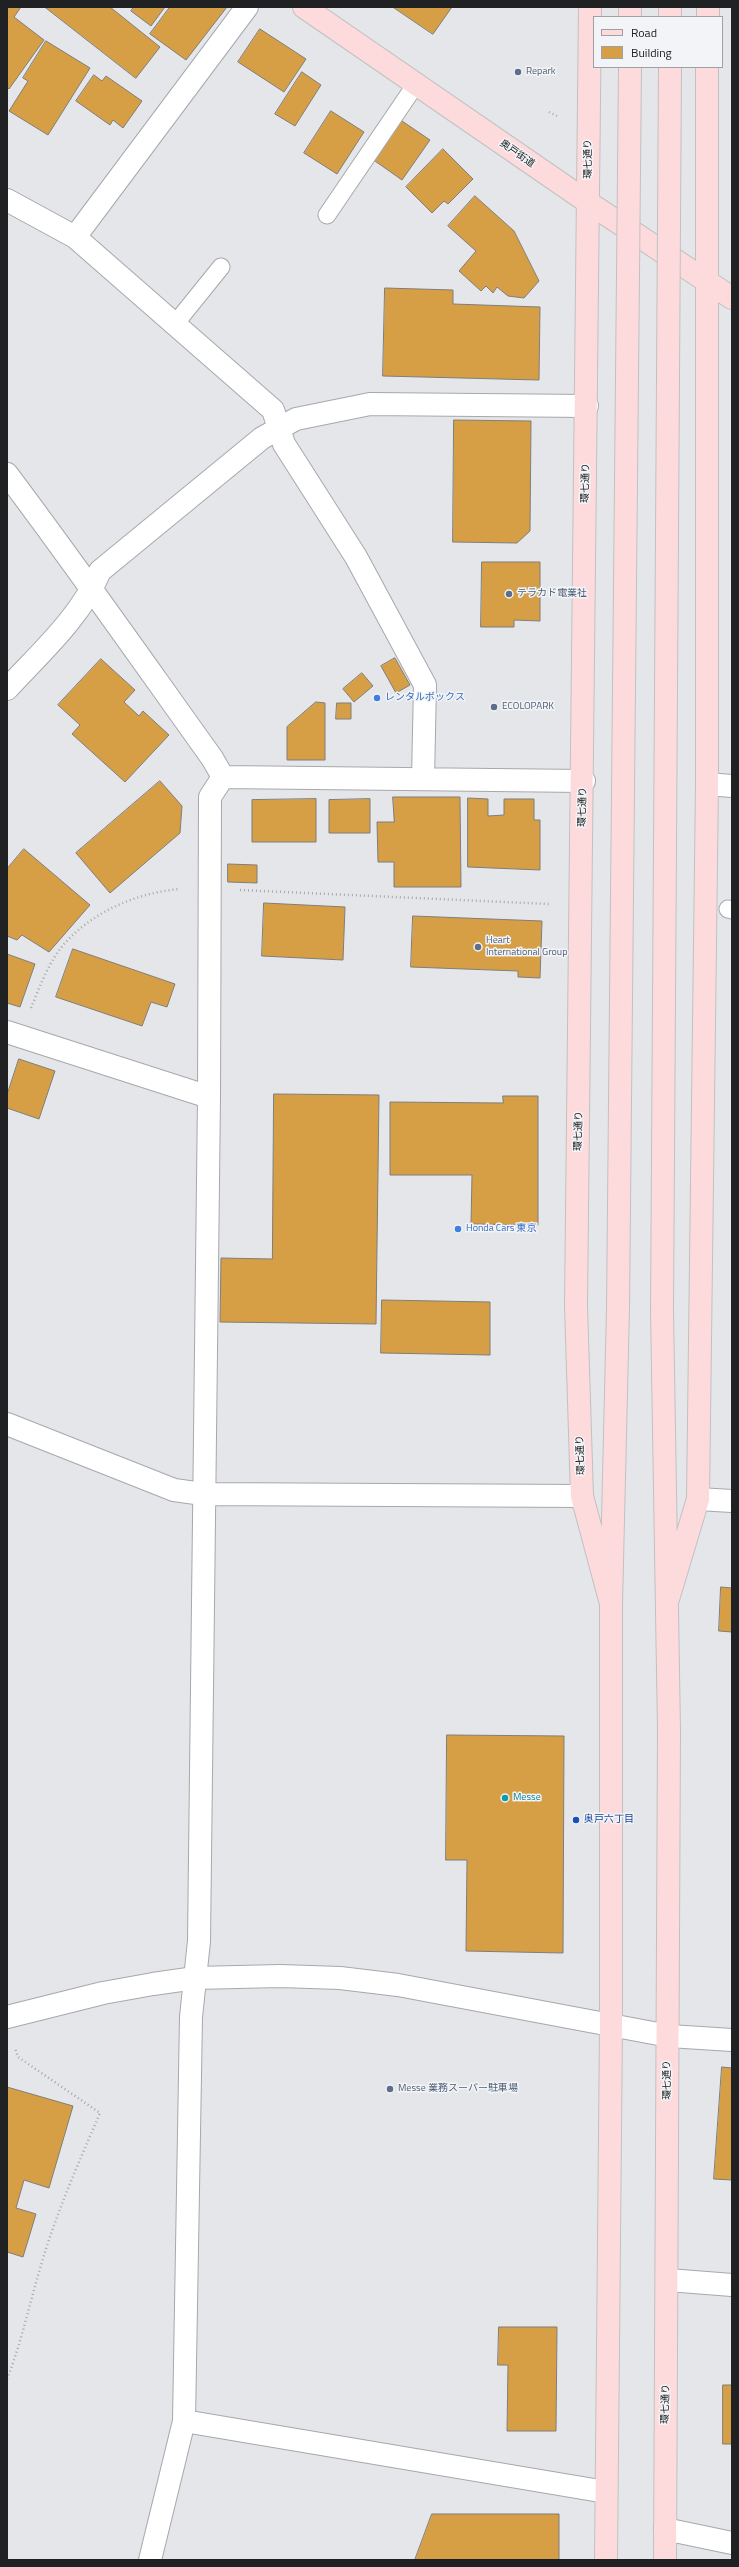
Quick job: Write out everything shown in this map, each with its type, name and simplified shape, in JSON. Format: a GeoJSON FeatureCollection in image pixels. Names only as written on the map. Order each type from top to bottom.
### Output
{"type":"FeatureCollection","features":[{"type":"Feature","properties":{"kind":"main road","name":"奥戸街道"},"geometry":{"type":"LineString","coordinates":[[304,7],[589,203],[732,298]]}},
{"type":"Feature","properties":{"kind":"main road","name":"環七通り"},"geometry":{"type":"LineString","coordinates":[[590,7],[584,781],[576,1304],[582,1496],[611,1604]]}},
{"type":"Feature","properties":{"kind":"main road","name":"環七通り"},"geometry":{"type":"LineString","coordinates":[[606,2560],[611,2026],[611,1604],[618,1308],[630,68]]}},
{"type":"Feature","properties":{"kind":"main road","name":"環七通り"},"geometry":{"type":"LineString","coordinates":[[665,2560],[669,2036],[668,1599],[662,1310],[670,68]]}},
{"type":"Feature","properties":{"kind":"main road","name":"環七通り"},"geometry":{"type":"LineString","coordinates":[[668,1599],[698,1499],[707,784],[707,68]]}},
{"type":"Feature","properties":{"kind":"street"},"geometry":{"type":"LineString","coordinates":[[74,237],[247,7]]}},
{"type":"Feature","properties":{"kind":"street"},"geometry":{"type":"LineString","coordinates":[[7,200],[74,237],[273,410],[284,444],[356,557],[425,685],[422,779]]}},
{"type":"Feature","properties":{"kind":"street"},"geometry":{"type":"LineString","coordinates":[[7,690],[74,615],[92,590],[100,571],[262,438],[296,419],[370,404],[587,406]]}},
{"type":"Feature","properties":{"kind":"street"},"geometry":{"type":"LineString","coordinates":[[7,474],[212,758],[222,777]]}},
{"type":"Feature","properties":{"kind":"street"},"geometry":{"type":"LineString","coordinates":[[222,777],[584,781]]}},
{"type":"Feature","properties":{"kind":"street"},"geometry":{"type":"LineString","coordinates":[[150,2560],[184,2421],[190,2017],[198,1941],[209,1097],[210,797],[222,777]]}},
{"type":"Feature","properties":{"kind":"street"},"geometry":{"type":"LineString","coordinates":[[707,784],[732,786]]}},
{"type":"Feature","properties":{"kind":"street"},"geometry":{"type":"LineString","coordinates":[[13,1034],[209,1097]]}},
{"type":"Feature","properties":{"kind":"street"},"geometry":{"type":"LineString","coordinates":[[7,1424],[174,1490],[203,1494],[582,1496]]}},
{"type":"Feature","properties":{"kind":"street"},"geometry":{"type":"LineString","coordinates":[[698,1499],[732,1501]]}},
{"type":"Feature","properties":{"kind":"street"},"geometry":{"type":"LineString","coordinates":[[7,2017],[103,1993],[195,1978],[280,1976],[340,1978],[398,1985],[669,2036],[732,2040]]}},
{"type":"Feature","properties":{"kind":"street"},"geometry":{"type":"LineString","coordinates":[[668,2280],[732,2285]]}},
{"type":"Feature","properties":{"kind":"street"},"geometry":{"type":"LineString","coordinates":[[184,2421],[606,2492]]}},
{"type":"Feature","properties":{"kind":"street"},"geometry":{"type":"LineString","coordinates":[[665,2529],[732,2543]]}},
{"type":"Feature","properties":{"kind":"lane"},"geometry":{"type":"LineString","coordinates":[[327,215],[416,84]]}},
{"type":"Feature","properties":{"kind":"lane"},"geometry":{"type":"LineString","coordinates":[[175,324],[221,267]]}},
{"type":"Feature","properties":{"kind":"path"},"geometry":{"type":"LineString","coordinates":[[13,1034],[49,967],[65,944],[84,925],[114,906],[146,894],[178,889],[210,888],[558,904]]}},
{"type":"Feature","properties":{"kind":"path"},"geometry":{"type":"LineString","coordinates":[[7,2379],[16,2355],[42,2261],[64,2195],[100,2113],[18,2057],[13,2043]]}},
{"type":"Feature","properties":{"kind":"building"},"geometry":{"type":"Polygon","coordinates":[[[7,7],[21,7],[14,17],[44,40],[9,89],[7,87],[7,7]]]}},
{"type":"Feature","properties":{"kind":"building"},"geometry":{"type":"Polygon","coordinates":[[[45,7],[110,7],[160,47],[136,78],[45,7]]]}},
{"type":"Feature","properties":{"kind":"building"},"geometry":{"type":"Polygon","coordinates":[[[134,7],[165,7],[151,26],[131,11],[134,7]]]}},
{"type":"Feature","properties":{"kind":"building"},"geometry":{"type":"Polygon","coordinates":[[[170,7],[227,7],[186,60],[150,34],[170,7]]]}},
{"type":"Feature","properties":{"kind":"building"},"geometry":{"type":"Polygon","coordinates":[[[393,7],[452,7],[433,34],[393,7]]]}},
{"type":"Feature","properties":{"kind":"building"},"geometry":{"type":"Polygon","coordinates":[[[260,29],[306,59],[284,92],[238,62],[260,29]]]}},
{"type":"Feature","properties":{"kind":"building"},"geometry":{"type":"Polygon","coordinates":[[[46,41],[90,68],[48,135],[9,111],[28,81],[23,78],[46,41]]]}},
{"type":"Feature","properties":{"kind":"building"},"geometry":{"type":"Polygon","coordinates":[[[302,72],[321,85],[295,126],[275,114],[302,72]]]}},
{"type":"Feature","properties":{"kind":"building"},"geometry":{"type":"Polygon","coordinates":[[[94,75],[102,81],[106,76],[142,101],[123,128],[113,120],[110,125],[76,101],[94,75]]]}},
{"type":"Feature","properties":{"kind":"building"},"geometry":{"type":"Polygon","coordinates":[[[331,111],[364,132],[337,174],[304,153],[331,111]]]}},
{"type":"Feature","properties":{"kind":"building"},"geometry":{"type":"Polygon","coordinates":[[[402,121],[430,140],[402,180],[375,161],[402,121]]]}},
{"type":"Feature","properties":{"kind":"building"},"geometry":{"type":"Polygon","coordinates":[[[443,149],[473,179],[448,204],[444,201],[432,213],[406,187],[443,149]]]}},
{"type":"Feature","properties":{"kind":"building"},"geometry":{"type":"Polygon","coordinates":[[[475,196],[514,231],[539,281],[524,298],[508,296],[497,287],[493,293],[486,286],[481,291],[459,271],[476,251],[448,226],[475,196]]]}},
{"type":"Feature","properties":{"kind":"building"},"geometry":{"type":"Polygon","coordinates":[[[385,288],[453,290],[453,304],[540,307],[539,380],[383,376],[385,288]]]}},
{"type":"Feature","properties":{"kind":"building"},"geometry":{"type":"Polygon","coordinates":[[[454,420],[531,421],[530,531],[517,543],[453,542],[454,420]]]}},
{"type":"Feature","properties":{"kind":"building"},"geometry":{"type":"Polygon","coordinates":[[[482,562],[540,562],[540,621],[514,620],[514,627],[481,627],[482,562]]]}},
{"type":"Feature","properties":{"kind":"building"},"geometry":{"type":"Polygon","coordinates":[[[395,658],[410,685],[396,693],[381,666],[395,658]]]}},
{"type":"Feature","properties":{"kind":"building"},"geometry":{"type":"Polygon","coordinates":[[[101,659],[135,690],[124,702],[139,716],[143,711],[169,735],[125,782],[72,734],[80,725],[58,705],[101,659]]]}},
{"type":"Feature","properties":{"kind":"building"},"geometry":{"type":"Polygon","coordinates":[[[362,673],[373,686],[354,702],[343,689],[362,673]]]}},
{"type":"Feature","properties":{"kind":"building"},"geometry":{"type":"Polygon","coordinates":[[[316,702],[325,703],[325,760],[287,760],[287,727],[316,702]]]}},
{"type":"Feature","properties":{"kind":"building"},"geometry":{"type":"Polygon","coordinates":[[[337,703],[351,703],[351,719],[336,719],[337,703]]]}},
{"type":"Feature","properties":{"kind":"building"},"geometry":{"type":"Polygon","coordinates":[[[160,781],[182,806],[180,833],[110,893],[76,853],[160,781]]]}},
{"type":"Feature","properties":{"kind":"building"},"geometry":{"type":"Polygon","coordinates":[[[393,797],[460,797],[461,887],[394,887],[394,862],[378,862],[377,822],[394,822],[393,797]]]}},
{"type":"Feature","properties":{"kind":"building"},"geometry":{"type":"Polygon","coordinates":[[[468,798],[488,799],[488,816],[504,815],[504,799],[534,799],[534,820],[540,820],[540,870],[468,867],[468,798]]]}},
{"type":"Feature","properties":{"kind":"building"},"geometry":{"type":"Polygon","coordinates":[[[316,799],[316,842],[252,842],[252,800],[316,799]]]}},
{"type":"Feature","properties":{"kind":"building"},"geometry":{"type":"Polygon","coordinates":[[[370,799],[370,833],[329,833],[329,800],[370,799]]]}},
{"type":"Feature","properties":{"kind":"building"},"geometry":{"type":"Polygon","coordinates":[[[24,849],[90,905],[49,952],[22,935],[17,940],[7,936],[7,869],[24,849]]]}},
{"type":"Feature","properties":{"kind":"building"},"geometry":{"type":"Polygon","coordinates":[[[228,864],[257,865],[257,883],[228,882],[228,864]]]}},
{"type":"Feature","properties":{"kind":"building"},"geometry":{"type":"Polygon","coordinates":[[[264,903],[345,907],[343,960],[262,956],[264,903]]]}},
{"type":"Feature","properties":{"kind":"building"},"geometry":{"type":"Polygon","coordinates":[[[413,916],[542,921],[540,978],[518,977],[518,971],[411,967],[413,916]]]}},
{"type":"Feature","properties":{"kind":"building"},"geometry":{"type":"Polygon","coordinates":[[[73,949],[175,984],[167,1007],[151,1002],[142,1026],[56,997],[73,949]]]}},
{"type":"Feature","properties":{"kind":"building"},"geometry":{"type":"Polygon","coordinates":[[[7,954],[35,964],[20,1007],[7,1003],[7,954]]]}},
{"type":"Feature","properties":{"kind":"building"},"geometry":{"type":"Polygon","coordinates":[[[19,1059],[55,1071],[39,1119],[7,1108],[7,1095],[19,1059]]]}},
{"type":"Feature","properties":{"kind":"building"},"geometry":{"type":"Polygon","coordinates":[[[274,1094],[379,1095],[376,1324],[220,1322],[221,1258],[272,1259],[274,1094]]]}},
{"type":"Feature","properties":{"kind":"building"},"geometry":{"type":"Polygon","coordinates":[[[503,1096],[538,1096],[538,1225],[471,1224],[472,1175],[390,1175],[390,1102],[503,1103],[503,1096]]]}},
{"type":"Feature","properties":{"kind":"building"},"geometry":{"type":"Polygon","coordinates":[[[382,1300],[490,1302],[490,1355],[381,1353],[382,1300]]]}},
{"type":"Feature","properties":{"kind":"building"},"geometry":{"type":"Polygon","coordinates":[[[721,1587],[732,1588],[732,1632],[719,1631],[721,1587]]]}},
{"type":"Feature","properties":{"kind":"building","name":"Messe"},"geometry":{"type":"Polygon","coordinates":[[[447,1735],[564,1736],[563,1953],[466,1951],[467,1860],[446,1860],[447,1735]]]}},
{"type":"Feature","properties":{"kind":"building"},"geometry":{"type":"Polygon","coordinates":[[[722,2067],[732,2068],[732,2180],[714,2179],[722,2067]]]}},
{"type":"Feature","properties":{"kind":"building"},"geometry":{"type":"Polygon","coordinates":[[[7,2087],[73,2106],[49,2188],[24,2180],[16,2208],[36,2214],[23,2257],[7,2252],[7,2087]]]}},
{"type":"Feature","properties":{"kind":"building"},"geometry":{"type":"Polygon","coordinates":[[[499,2327],[557,2327],[556,2431],[507,2431],[508,2365],[498,2365],[499,2327]]]}},
{"type":"Feature","properties":{"kind":"building"},"geometry":{"type":"Polygon","coordinates":[[[723,2385],[732,2385],[732,2444],[723,2444],[723,2385]]]}},
{"type":"Feature","properties":{"kind":"building"},"geometry":{"type":"Polygon","coordinates":[[[432,2514],[559,2514],[559,2560],[415,2560],[432,2514]]]}},
{"type":"Feature","properties":{"kind":"place","name":"Repark"},"geometry":{"type":"Point","coordinates":[518,72]}},
{"type":"Feature","properties":{"kind":"place","name":"テラカド電業社"},"geometry":{"type":"Point","coordinates":[509,594]}},
{"type":"Feature","properties":{"kind":"place","name":"レンタルボックス"},"geometry":{"type":"Point","coordinates":[377,698]}},
{"type":"Feature","properties":{"kind":"place","name":"ECOLOPARK"},"geometry":{"type":"Point","coordinates":[494,707]}},
{"type":"Feature","properties":{"kind":"place","name":"Heart International Group"},"geometry":{"type":"Point","coordinates":[478,947]}},
{"type":"Feature","properties":{"kind":"place","name":"Honda Cars 東京"},"geometry":{"type":"Point","coordinates":[458,1229]}},
{"type":"Feature","properties":{"kind":"place","name":"Messe"},"geometry":{"type":"Point","coordinates":[505,1798]}},
{"type":"Feature","properties":{"kind":"place","name":"奥戸六丁目"},"geometry":{"type":"Point","coordinates":[576,1820]}},
{"type":"Feature","properties":{"kind":"place","name":"Messe 業務スーパー駐車場"},"geometry":{"type":"Point","coordinates":[390,2089]}}]}
